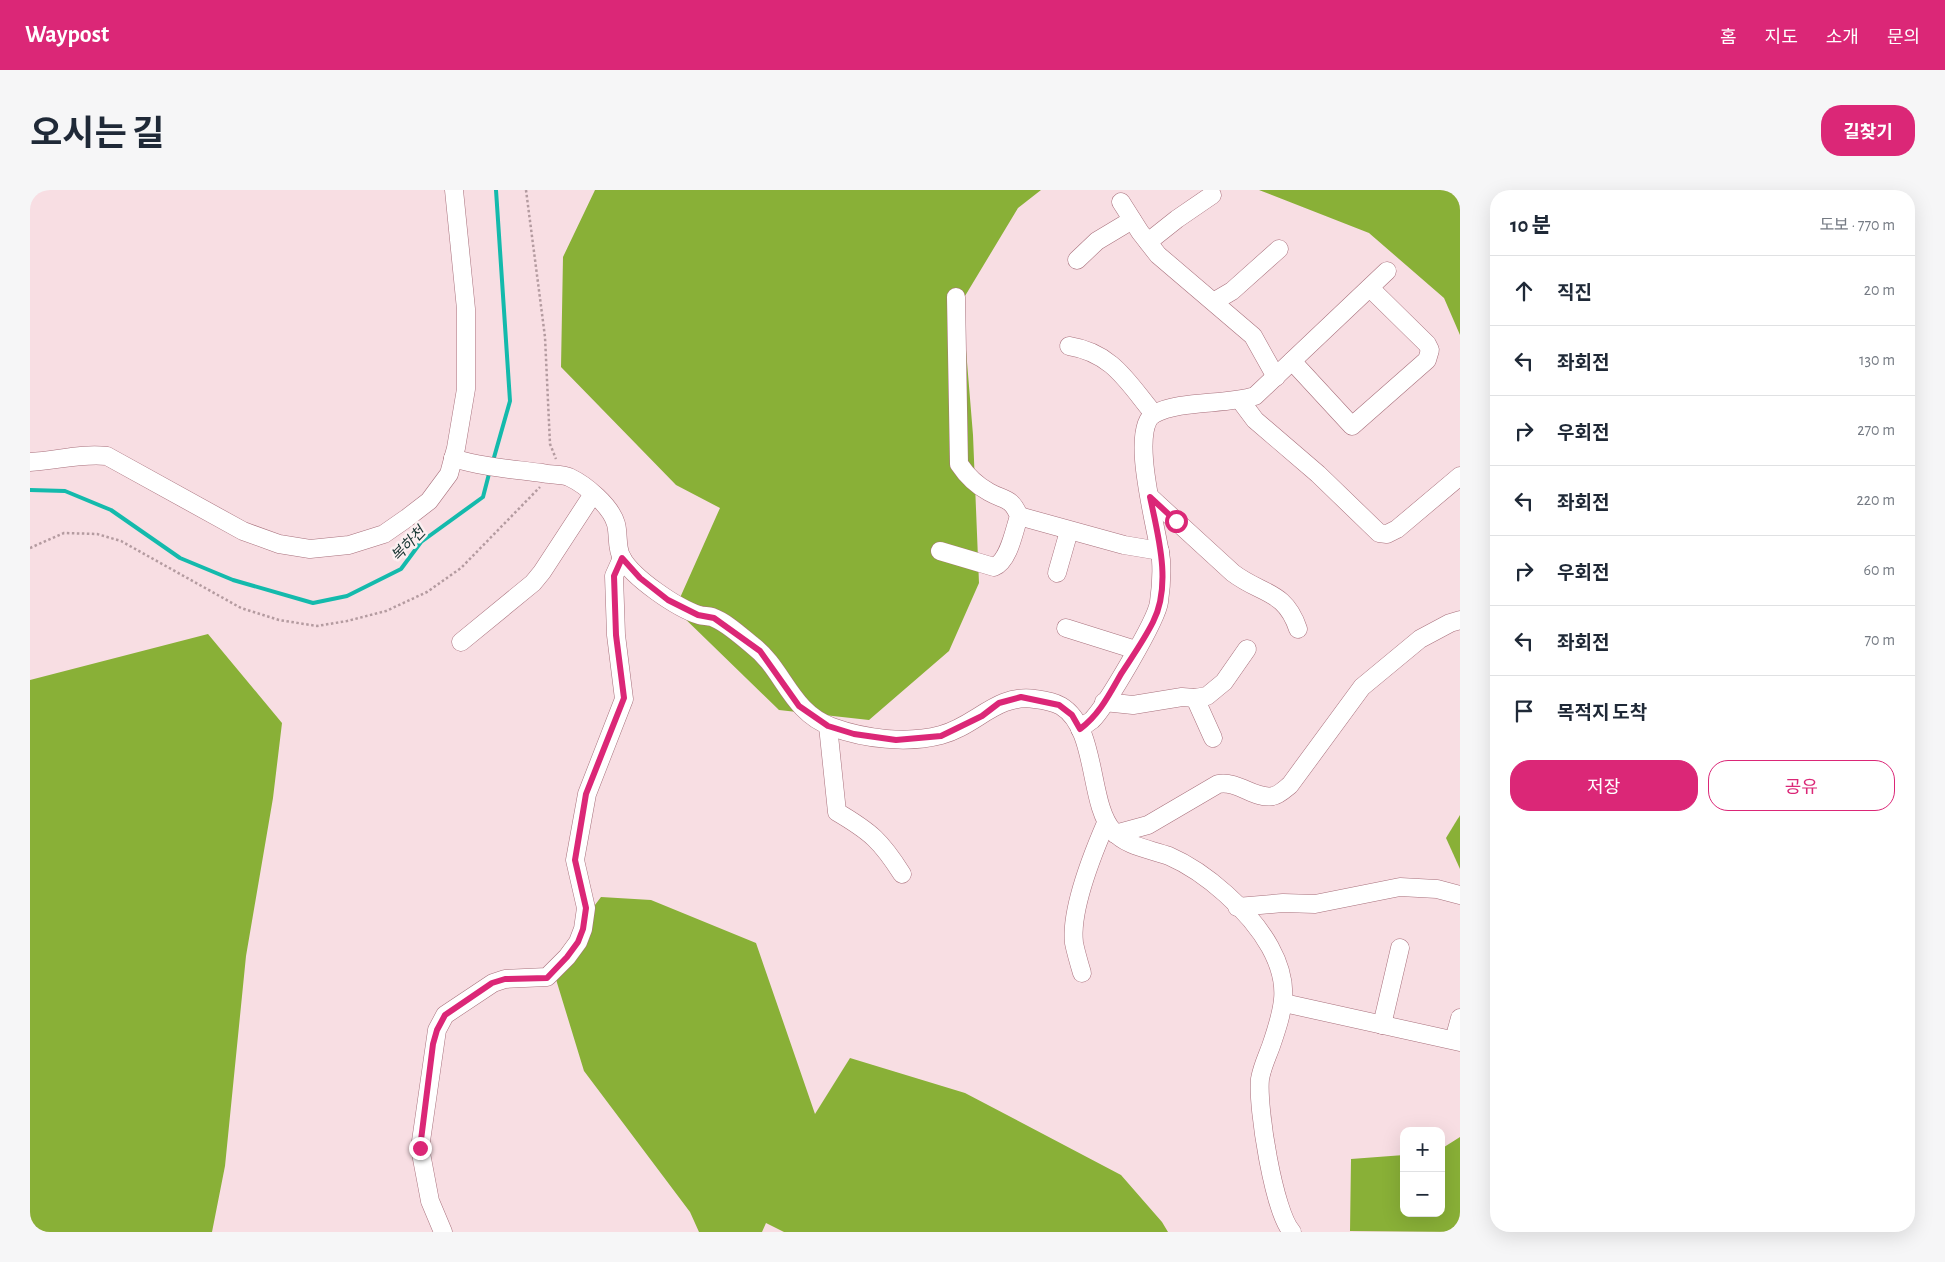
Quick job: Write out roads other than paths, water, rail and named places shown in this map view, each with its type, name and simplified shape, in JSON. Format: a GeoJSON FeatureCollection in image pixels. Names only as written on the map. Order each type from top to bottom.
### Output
{"type":"FeatureCollection","features":[{"type":"Feature","properties":{"kind":"street"},"geometry":{"type":"LineString","coordinates":[[30,462],[75,456],[108,456],[243,530],[279,544],[310,549],[349,545],[384,534],[430,501],[460,460],[466,388],[467,339],[462,258],[454,190]]}},
{"type":"Feature","properties":{"kind":"street"},"geometry":{"type":"LineString","coordinates":[[1148,242],[1212,195]]}},
{"type":"Feature","properties":{"kind":"street"},"geometry":{"type":"LineString","coordinates":[[1121,202],[1148,242],[1184,278],[1215,301],[1253,336],[1276,377]]}},
{"type":"Feature","properties":{"kind":"street"},"geometry":{"type":"LineString","coordinates":[[1077,260],[1097,241],[1132,220]]}},
{"type":"Feature","properties":{"kind":"street"},"geometry":{"type":"LineString","coordinates":[[1215,301],[1232,291],[1279,249]]}},
{"type":"Feature","properties":{"kind":"street"},"geometry":{"type":"LineString","coordinates":[[1080,729],[1092,719],[1104,702],[1154,621],[1159,604],[1161,586],[1160,551],[1142,438],[1146,422],[1154,414],[1174,408],[1240,400],[1255,396],[1388,271]]}},
{"type":"Feature","properties":{"kind":"street"},"geometry":{"type":"LineString","coordinates":[[1292,361],[1352,426],[1427,360],[1430,350],[1427,344],[1370,288]]}},
{"type":"Feature","properties":{"kind":"street"},"geometry":{"type":"LineString","coordinates":[[940,550],[994,567],[999,565],[1019,516],[1014,506],[1008,500],[989,492],[968,477],[959,464],[956,298]]}},
{"type":"Feature","properties":{"kind":"street"},"geometry":{"type":"LineString","coordinates":[[1069,346],[1088,349],[1111,364],[1128,380],[1154,414]]}},
{"type":"Feature","properties":{"kind":"street"},"geometry":{"type":"LineString","coordinates":[[1240,400],[1255,420],[1318,474],[1379,533],[1388,534],[1397,529],[1460,476]]}},
{"type":"Feature","properties":{"kind":"street"},"geometry":{"type":"LineString","coordinates":[[460,460],[541,473],[566,475],[593,494],[606,504],[616,523],[622,558],[640,578],[668,600],[698,615],[714,618],[760,651],[799,706],[828,726],[854,734],[896,740],[941,736],[982,716],[999,703],[1021,697],[1059,705],[1072,715],[1080,729],[1089,753],[1111,828],[1138,847],[1164,854],[1187,864],[1210,878],[1269,945],[1282,980],[1284,1003],[1282,1014],[1263,1067],[1260,1098],[1280,1212],[1292,1232]]}},
{"type":"Feature","properties":{"kind":"street"},"geometry":{"type":"LineString","coordinates":[[461,642],[532,583],[542,572],[593,494]]}},
{"type":"Feature","properties":{"kind":"street"},"geometry":{"type":"LineString","coordinates":[[1150,497],[1245,583],[1278,597],[1288,606],[1298,629]]}},
{"type":"Feature","properties":{"kind":"street"},"geometry":{"type":"LineString","coordinates":[[1019,516],[1070,531],[1160,551]]}},
{"type":"Feature","properties":{"kind":"street"},"geometry":{"type":"LineString","coordinates":[[1057,573],[1070,531]]}},
{"type":"Feature","properties":{"kind":"street"},"geometry":{"type":"LineString","coordinates":[[442,1232],[430,1201],[420,1148],[437,1030],[445,1015],[492,983],[505,979],[547,978],[567,957],[578,942],[583,929],[586,908],[575,860],[586,794],[624,698],[616,635],[614,576],[622,558]]}},
{"type":"Feature","properties":{"kind":"street"},"geometry":{"type":"LineString","coordinates":[[1111,828],[1148,824],[1218,784],[1227,782],[1265,796],[1276,795],[1290,785],[1362,687],[1420,639],[1450,623],[1460,620]]}},
{"type":"Feature","properties":{"kind":"street"},"geometry":{"type":"LineString","coordinates":[[1066,628],[1136,650]]}},
{"type":"Feature","properties":{"kind":"street"},"geometry":{"type":"LineString","coordinates":[[1104,702],[1133,706],[1182,697],[1195,698],[1207,696],[1224,682],[1247,649]]}},
{"type":"Feature","properties":{"kind":"street"},"geometry":{"type":"LineString","coordinates":[[1195,698],[1213,738]]}},
{"type":"Feature","properties":{"kind":"street"},"geometry":{"type":"LineString","coordinates":[[828,726],[837,812],[876,838],[883,845],[902,874]]}},
{"type":"Feature","properties":{"kind":"street"},"geometry":{"type":"LineString","coordinates":[[1082,973],[1074,941],[1075,924],[1087,870],[1111,828]]}},
{"type":"Feature","properties":{"kind":"street"},"geometry":{"type":"LineString","coordinates":[[1237,907],[1283,903],[1315,904],[1400,887],[1436,889],[1460,895]]}},
{"type":"Feature","properties":{"kind":"street"},"geometry":{"type":"LineString","coordinates":[[1382,1025],[1400,948]]}},
{"type":"Feature","properties":{"kind":"street"},"geometry":{"type":"LineString","coordinates":[[1284,1003],[1457,1041],[1460,1018]]}},
{"type":"Feature","properties":{"kind":"waterway","name":"복하천"},"geometry":{"type":"LineString","coordinates":[[493,461],[510,401],[496,190]]}},
{"type":"Feature","properties":{"kind":"waterway","name":"복하천"},"geometry":{"type":"LineString","coordinates":[[30,490],[65,491],[111,510],[180,558],[233,580],[313,603],[347,596],[401,569],[421,542],[483,497],[490,470]]}}]}
